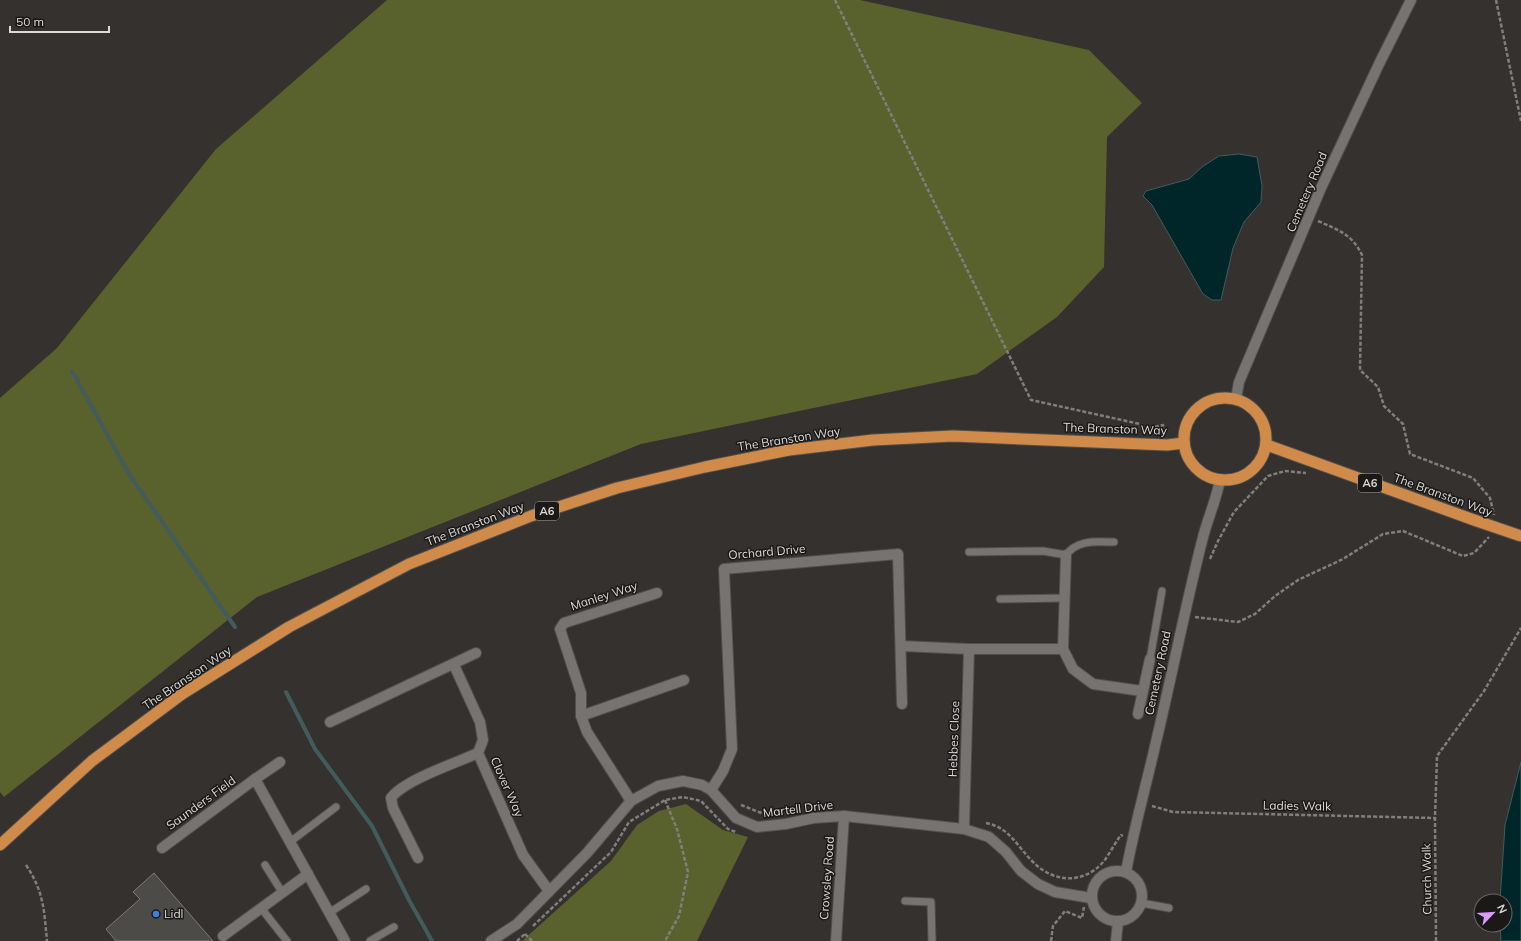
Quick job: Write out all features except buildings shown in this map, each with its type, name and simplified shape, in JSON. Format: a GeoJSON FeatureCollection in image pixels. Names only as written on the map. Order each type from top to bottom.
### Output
{"type":"FeatureCollection","features":[{"type":"Feature","properties":{"kind":"highway"},"geometry":{"type":"LineString","coordinates":[[1222,397],[1236,399],[1247,403],[1256,411],[1263,421],[1267,432],[1267,445],[1263,457],[1256,468],[1245,476],[1233,480],[1220,480],[1207,476],[1195,468],[1188,456],[1184,443],[1185,430],[1190,418],[1198,407],[1209,400],[1222,397]]}},
{"type":"Feature","properties":{"kind":"highway","name":"The Branston Way"},"geometry":{"type":"LineString","coordinates":[[0,845],[98,757],[182,694],[289,627],[409,564],[531,516],[617,488],[698,469],[789,450],[873,440],[954,436],[1167,445],[1184,443]]}},
{"type":"Feature","properties":{"kind":"highway","name":"The Branston Way"},"geometry":{"type":"LineString","coordinates":[[1267,445],[1521,536]]}},
{"type":"Feature","properties":{"kind":"street","name":"Cemetery Road"},"geometry":{"type":"LineString","coordinates":[[1236,399],[1239,382],[1322,188],[1366,91],[1411,0]]}},
{"type":"Feature","properties":{"kind":"street","name":"Cemetery Road"},"geometry":{"type":"LineString","coordinates":[[1126,872],[1132,839],[1142,804],[1168,691],[1185,608],[1203,536],[1216,498],[1220,480]]}},
{"type":"Feature","properties":{"kind":"street","name":"Orchard Drive"},"geometry":{"type":"LineString","coordinates":[[711,790],[732,750],[724,569],[898,554],[902,704]]}},
{"type":"Feature","properties":{"kind":"street"},"geometry":{"type":"LineString","coordinates":[[1066,554],[1064,649],[1073,669],[1093,684],[1142,691]]}},
{"type":"Feature","properties":{"kind":"street","name":"Manley Way"},"geometry":{"type":"LineString","coordinates":[[631,801],[587,732],[582,716],[581,693],[560,629],[564,623],[657,593]]}},
{"type":"Feature","properties":{"kind":"street"},"geometry":{"type":"LineString","coordinates":[[901,646],[970,649],[1064,649]]}},
{"type":"Feature","properties":{"kind":"street","name":"Hebbes Close"},"geometry":{"type":"LineString","coordinates":[[964,829],[970,649]]}},
{"type":"Feature","properties":{"kind":"street"},"geometry":{"type":"LineString","coordinates":[[330,722],[454,665],[476,653]]}},
{"type":"Feature","properties":{"kind":"street"},"geometry":{"type":"LineString","coordinates":[[1138,714],[1150,659]]}},
{"type":"Feature","properties":{"kind":"street","name":"Clover Way"},"geometry":{"type":"LineString","coordinates":[[454,665],[480,722],[483,740],[478,753],[523,855],[549,891]]}},
{"type":"Feature","properties":{"kind":"street"},"geometry":{"type":"LineString","coordinates":[[582,716],[684,680]]}},
{"type":"Feature","properties":{"kind":"street"},"geometry":{"type":"LineString","coordinates":[[418,858],[393,808],[391,798],[396,791],[411,783],[478,753]]}},
{"type":"Feature","properties":{"kind":"street","name":"Saunders Field"},"geometry":{"type":"LineString","coordinates":[[162,848],[280,762]]}},
{"type":"Feature","properties":{"kind":"street","name":"Saunders Field"},"geometry":{"type":"LineString","coordinates":[[255,779],[329,913],[341,940]]}},
{"type":"Feature","properties":{"kind":"street","name":"Martell Drive"},"geometry":{"type":"LineString","coordinates":[[491,941],[517,924],[587,853],[631,801],[658,786],[683,781],[702,785],[711,790],[736,818],[757,827],[786,824],[814,818],[844,816],[964,829],[990,837],[1006,852],[1021,871],[1038,884],[1054,892],[1088,898]]}},
{"type":"Feature","properties":{"kind":"street","name":"Crowsley Road"},"geometry":{"type":"LineString","coordinates":[[836,941],[844,816]]}},
{"type":"Feature","properties":{"kind":"street"},"geometry":{"type":"LineString","coordinates":[[1116,870],[1126,872],[1135,878],[1142,893],[1141,903],[1131,916],[1118,921],[1106,919],[1097,912],[1088,898],[1094,885],[1104,874],[1116,870]]}},
{"type":"Feature","properties":{"kind":"street"},"geometry":{"type":"LineString","coordinates":[[223,936],[308,874]]}},
{"type":"Feature","properties":{"kind":"street"},"geometry":{"type":"LineString","coordinates":[[1116,941],[1118,921]]}},
{"type":"Feature","properties":{"kind":"lane"},"geometry":{"type":"LineString","coordinates":[[969,552],[1043,551],[1066,554],[1072,548],[1080,544],[1114,542]]}},
{"type":"Feature","properties":{"kind":"lane"},"geometry":{"type":"LineString","coordinates":[[1150,659],[1162,590]]}},
{"type":"Feature","properties":{"kind":"lane"},"geometry":{"type":"LineString","coordinates":[[1000,599],[1065,598]]}},
{"type":"Feature","properties":{"kind":"lane"},"geometry":{"type":"LineString","coordinates":[[290,842],[336,807]]}},
{"type":"Feature","properties":{"kind":"lane"},"geometry":{"type":"LineString","coordinates":[[264,865],[282,892]]}},
{"type":"Feature","properties":{"kind":"lane"},"geometry":{"type":"LineString","coordinates":[[329,913],[366,889]]}},
{"type":"Feature","properties":{"kind":"lane"},"geometry":{"type":"LineString","coordinates":[[905,901],[931,902],[932,941]]}},
{"type":"Feature","properties":{"kind":"lane"},"geometry":{"type":"LineString","coordinates":[[1141,903],[1169,908]]}},
{"type":"Feature","properties":{"kind":"lane"},"geometry":{"type":"LineString","coordinates":[[262,908],[287,941]]}},
{"type":"Feature","properties":{"kind":"lane"},"geometry":{"type":"LineString","coordinates":[[370,941],[394,928]]}},
{"type":"Feature","properties":{"kind":"path"},"geometry":{"type":"LineString","coordinates":[[835,0],[1031,400],[1140,424],[1143,430],[1163,425],[1167,445]]}},
{"type":"Feature","properties":{"kind":"path"},"geometry":{"type":"LineString","coordinates":[[1496,0],[1521,121]]}},
{"type":"Feature","properties":{"kind":"path"},"geometry":{"type":"LineString","coordinates":[[1310,218],[1342,231],[1356,242],[1362,255],[1360,370],[1378,387],[1384,406],[1404,424],[1410,454],[1473,478],[1490,498],[1495,519]]}},
{"type":"Feature","properties":{"kind":"path"},"geometry":{"type":"LineString","coordinates":[[1208,566],[1218,541],[1234,512],[1268,476],[1285,471],[1310,474]]}},
{"type":"Feature","properties":{"kind":"path"},"geometry":{"type":"LineString","coordinates":[[1196,609],[1194,616],[1238,622],[1255,614],[1275,596],[1298,580],[1343,559],[1383,534],[1403,531],[1463,556],[1474,554],[1489,537],[1491,531]]}},
{"type":"Feature","properties":{"kind":"path","name":"Church Walk"},"geometry":{"type":"LineString","coordinates":[[1436,941],[1435,818],[1437,756],[1484,691],[1521,628]]}},
{"type":"Feature","properties":{"kind":"path"},"geometry":{"type":"LineString","coordinates":[[517,941],[611,852],[629,822],[665,800],[682,797],[701,801],[728,830],[743,834]]}},
{"type":"Feature","properties":{"kind":"path"},"geometry":{"type":"LineString","coordinates":[[665,800],[678,829],[688,872],[678,916],[665,941]]}},
{"type":"Feature","properties":{"kind":"path","name":"Ladies Walk"},"geometry":{"type":"LineString","coordinates":[[1151,806],[1173,812],[1435,818]]}},
{"type":"Feature","properties":{"kind":"path"},"geometry":{"type":"LineString","coordinates":[[982,822],[994,824],[1009,833],[1032,861],[1044,871],[1059,878],[1073,879],[1084,876],[1104,861],[1121,835]]}},
{"type":"Feature","properties":{"kind":"path"},"geometry":{"type":"LineString","coordinates":[[26,865],[37,881],[43,900],[47,941]]}},
{"type":"Feature","properties":{"kind":"path"},"geometry":{"type":"LineString","coordinates":[[1051,941],[1053,926],[1065,911],[1082,918],[1088,898]]}},
{"type":"Feature","properties":{"kind":"path"},"geometry":{"type":"LineString","coordinates":[[525,934],[532,941]]}},
{"type":"Feature","properties":{"kind":"green space"},"geometry":{"type":"Polygon","coordinates":[[[387,0],[860,0],[1089,50],[1142,103],[1107,137],[1104,267],[1057,317],[977,374],[641,444],[257,597],[4,797],[0,792],[0,398],[57,348],[216,149],[387,0]]]}},
{"type":"Feature","properties":{"kind":"green space"},"geometry":{"type":"Polygon","coordinates":[[[686,804],[723,830],[748,837],[697,941],[522,941],[611,861],[637,825],[659,811],[686,804]]]}},
{"type":"Feature","properties":{"kind":"water"},"geometry":{"type":"Polygon","coordinates":[[[1239,154],[1257,157],[1262,186],[1261,202],[1244,222],[1233,248],[1221,300],[1212,300],[1203,294],[1152,205],[1143,196],[1146,191],[1189,179],[1202,167],[1219,156],[1239,154]]]}},
{"type":"Feature","properties":{"kind":"water"},"geometry":{"type":"Polygon","coordinates":[[[1521,762],[1521,941],[1501,941],[1500,933],[1513,933],[1513,893],[1501,893],[1505,825],[1521,762]]]}},
{"type":"Feature","properties":{"kind":"waterway"},"geometry":{"type":"LineString","coordinates":[[72,371],[129,474],[235,627]]}},
{"type":"Feature","properties":{"kind":"waterway"},"geometry":{"type":"LineString","coordinates":[[286,692],[315,749],[372,826],[409,900],[432,941]]}},
{"type":"Feature","properties":{"kind":"place","name":"Lidl"},"geometry":{"type":"Point","coordinates":[156,914]}}]}
